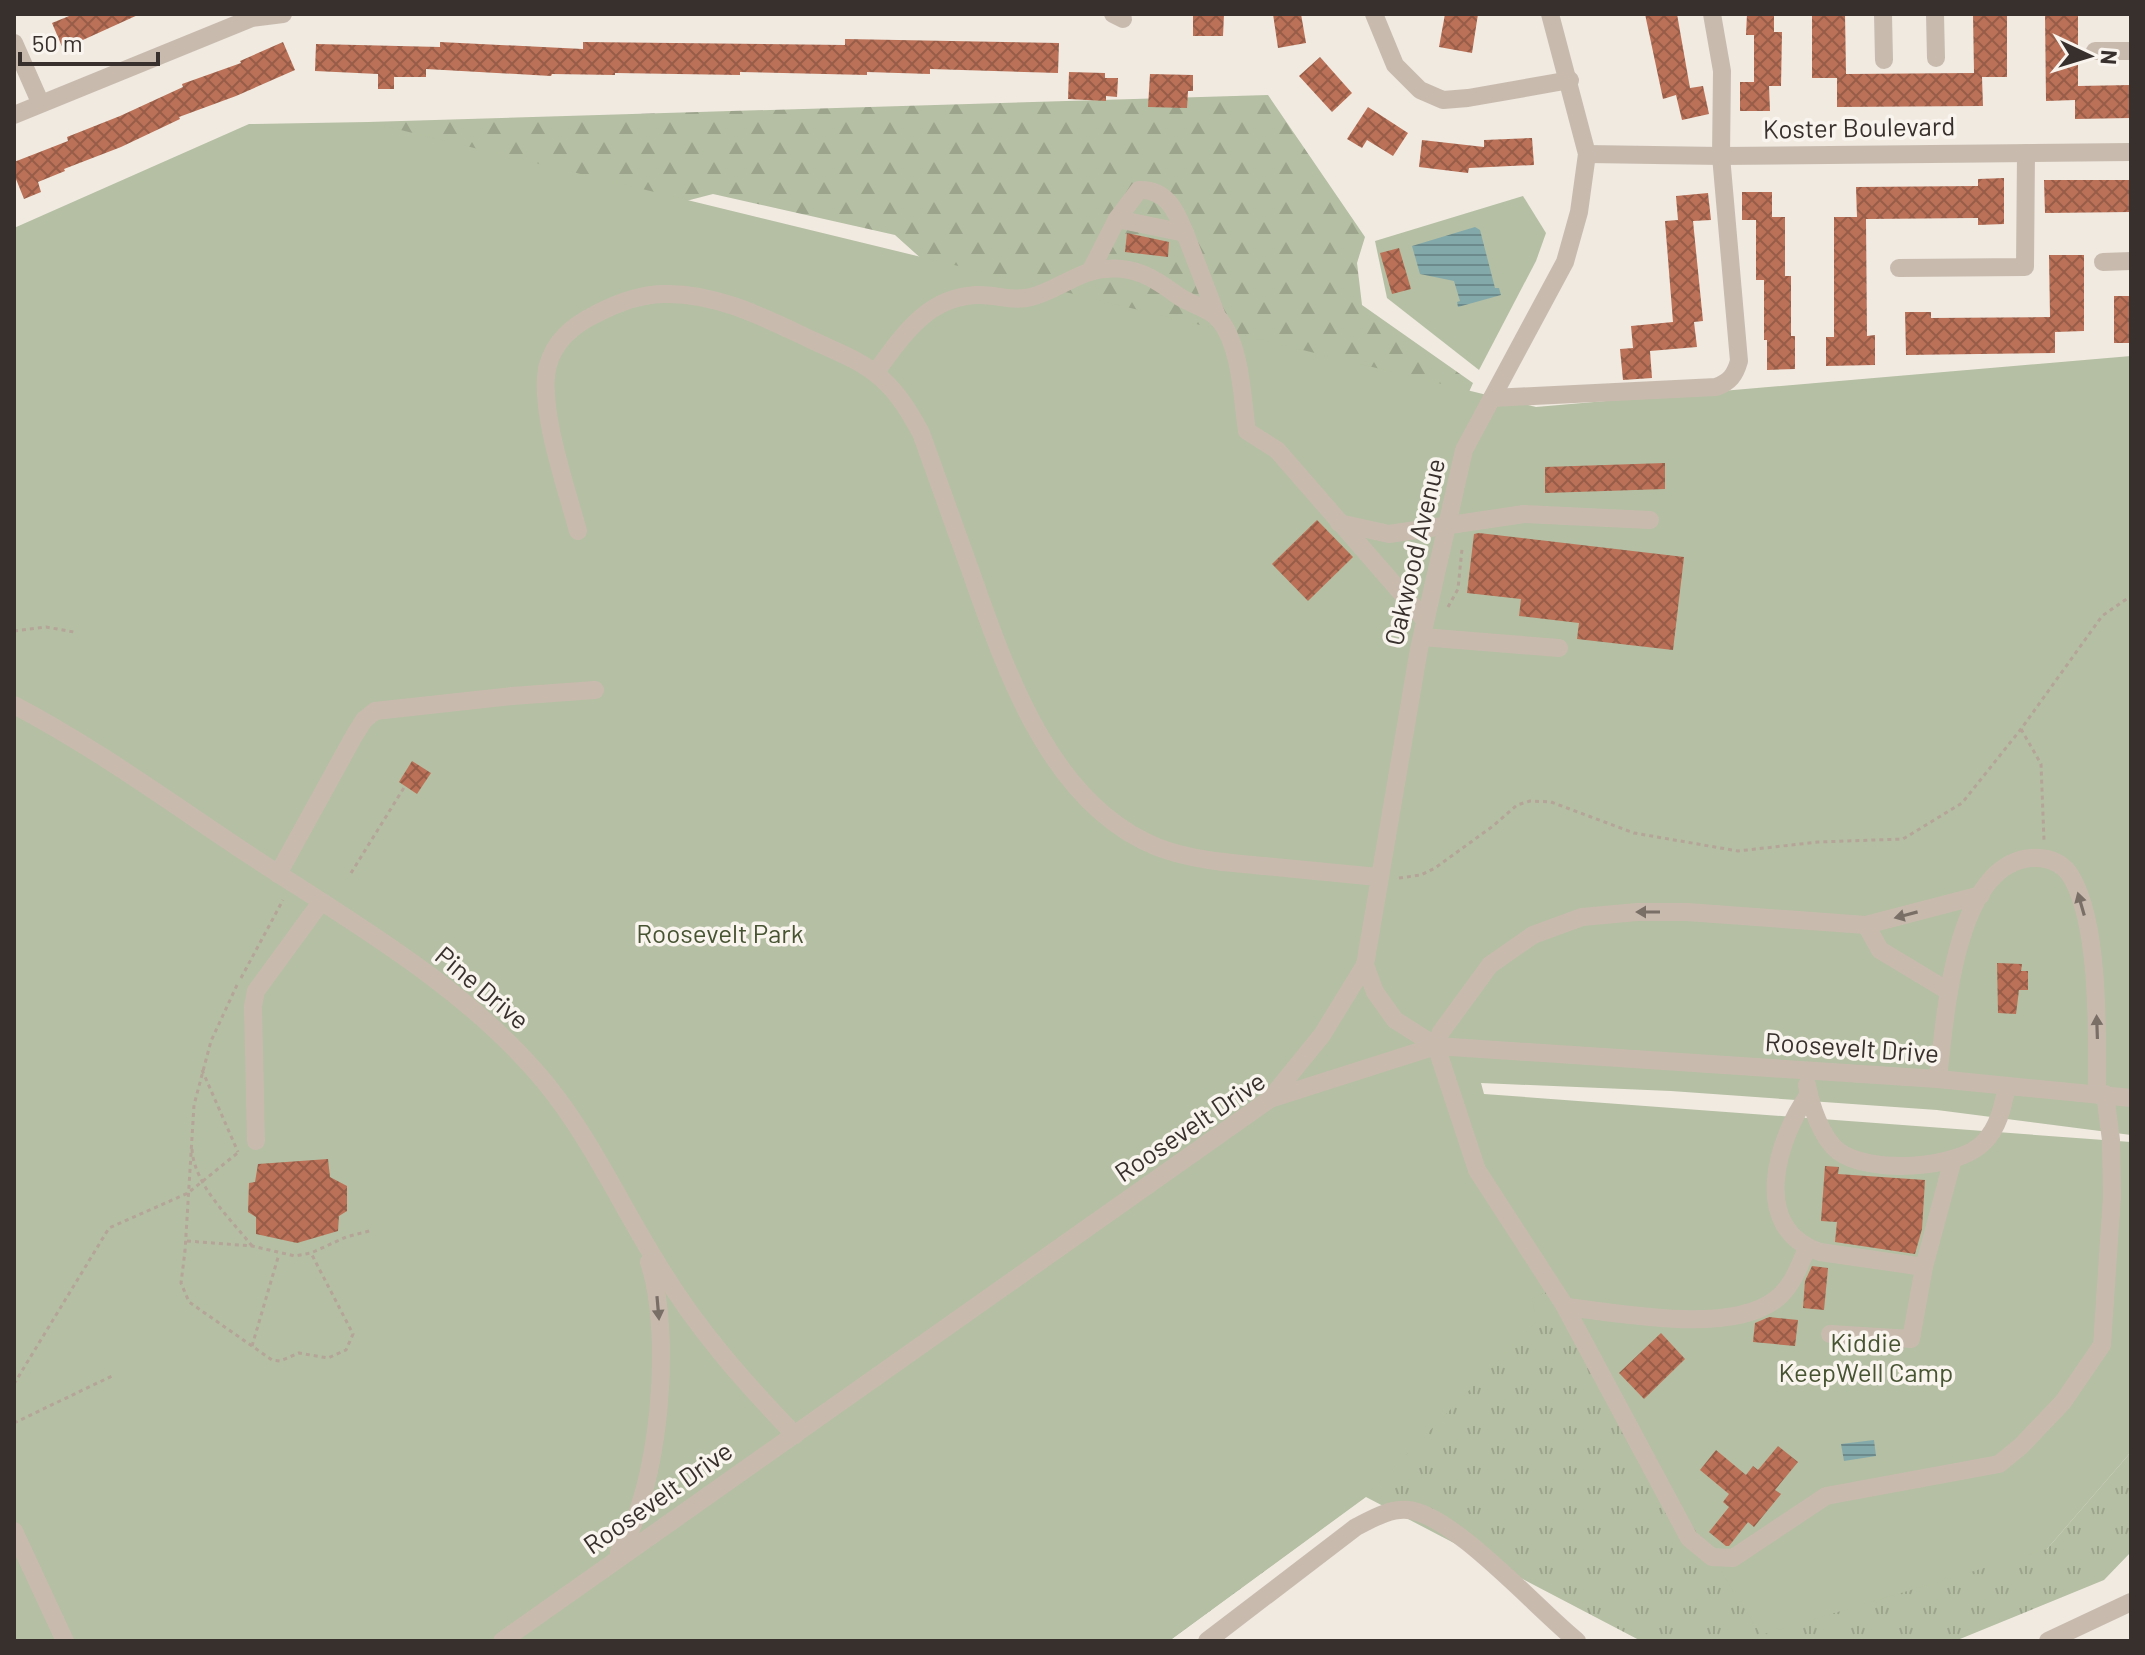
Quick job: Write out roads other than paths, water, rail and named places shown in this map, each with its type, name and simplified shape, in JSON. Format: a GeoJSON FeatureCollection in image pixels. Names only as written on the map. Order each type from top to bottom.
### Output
{"type":"FeatureCollection","features":[{"type":"Feature","properties":{"kind":"street"},"geometry":{"type":"LineString","coordinates":[[14,115],[252,18],[283,14]]}},
{"type":"Feature","properties":{"kind":"street"},"geometry":{"type":"LineString","coordinates":[[1374,14],[1395,65],[1420,90],[1443,100],[1570,80]]}},
{"type":"Feature","properties":{"kind":"street","name":"Oakwood Avenue"},"geometry":{"type":"LineString","coordinates":[[1270,1099],[1322,1035],[1365,965],[1378,877],[1464,450],[1565,262],[1579,212],[1587,154],[1570,80],[1550,14]]}},
{"type":"Feature","properties":{"kind":"street"},"geometry":{"type":"LineString","coordinates":[[1492,398],[1716,387],[1727,383],[1736,373],[1739,361],[1721,156],[1722,71],[1712,14]]}},
{"type":"Feature","properties":{"kind":"street"},"geometry":{"type":"LineString","coordinates":[[1883,14],[1884,60]]}},
{"type":"Feature","properties":{"kind":"street"},"geometry":{"type":"LineString","coordinates":[[1935,14],[1936,58]]}},
{"type":"Feature","properties":{"kind":"street"},"geometry":{"type":"LineString","coordinates":[[14,43],[40,102]]}},
{"type":"Feature","properties":{"kind":"street"},"geometry":{"type":"LineString","coordinates":[[2095,51],[2131,51]]}},
{"type":"Feature","properties":{"kind":"street","name":"Koster Boulevard"},"geometry":{"type":"LineString","coordinates":[[1587,154],[1721,156],[2131,152]]}},
{"type":"Feature","properties":{"kind":"street"},"geometry":{"type":"LineString","coordinates":[[1899,268],[2025,267],[2026,153]]}},
{"type":"Feature","properties":{"kind":"street"},"geometry":{"type":"LineString","coordinates":[[1090,272],[1117,219],[1139,190],[1161,195],[1175,208],[1218,319],[1236,354],[1247,431],[1277,450],[1429,632],[1559,648]]}},
{"type":"Feature","properties":{"kind":"street"},"geometry":{"type":"LineString","coordinates":[[1117,219],[1185,233]]}},
{"type":"Feature","properties":{"kind":"street"},"geometry":{"type":"LineString","coordinates":[[2103,262],[2131,261]]}},
{"type":"Feature","properties":{"kind":"street"},"geometry":{"type":"LineString","coordinates":[[875,373],[912,323],[933,308],[972,295],[1027,298],[1047,293],[1090,272],[1106,268],[1138,271],[1161,282],[1178,296],[1218,319]]}},
{"type":"Feature","properties":{"kind":"street"},"geometry":{"type":"LineString","coordinates":[[578,531],[550,421],[545,387],[553,348],[582,321],[634,298],[663,294],[692,295],[756,314],[854,359],[875,373],[905,403],[921,433],[1000,653],[1024,706],[1057,761],[1103,816],[1128,834],[1159,848],[1193,857],[1378,877]]}},
{"type":"Feature","properties":{"kind":"street"},"geometry":{"type":"LineString","coordinates":[[1339,523],[1389,534],[1524,514],[1650,520]]}},
{"type":"Feature","properties":{"kind":"street"},"geometry":{"type":"LineString","coordinates":[[285,878],[354,736],[364,720],[375,711],[595,690]]}},
{"type":"Feature","properties":{"kind":"street","name":"Pine Drive"},"geometry":{"type":"LineString","coordinates":[[14,705],[93,751],[321,902],[426,973],[482,1018],[514,1049],[570,1114],[680,1300],[736,1373],[795,1435]]}},
{"type":"Feature","properties":{"kind":"street"},"geometry":{"type":"LineString","coordinates":[[1938,1079],[1948,991],[1964,923],[1988,885],[2016,862],[2029,858],[2050,859],[2061,864],[2071,876],[2088,927],[2101,1094],[2111,1140],[2112,1196],[2102,1345],[2063,1402],[1999,1464],[1826,1496],[1733,1558],[1712,1557],[1689,1538],[1566,1307],[1477,1170],[1436,1046],[1441,1032],[1490,965],[1533,935],[1582,917],[1687,912],[1866,925],[1981,895]]}},
{"type":"Feature","properties":{"kind":"street"},"geometry":{"type":"LineString","coordinates":[[256,1141],[254,999],[261,983],[321,902]]}},
{"type":"Feature","properties":{"kind":"street"},"geometry":{"type":"LineString","coordinates":[[1866,925],[1880,950],[1948,991]]}},
{"type":"Feature","properties":{"kind":"street"},"geometry":{"type":"LineString","coordinates":[[1365,965],[1375,992],[1387,1011],[1395,1020],[1436,1046]]}},
{"type":"Feature","properties":{"kind":"street","name":"Roosevelt Drive"},"geometry":{"type":"LineString","coordinates":[[502,1641],[1270,1099],[1436,1046],[1938,1079],[2131,1098]]}},
{"type":"Feature","properties":{"kind":"street"},"geometry":{"type":"LineString","coordinates":[[1804,1070],[1809,1094],[1825,1134],[1836,1149],[1865,1162],[1892,1165],[1924,1165],[1973,1151],[1985,1141],[2002,1110],[2007,1086]]}},
{"type":"Feature","properties":{"kind":"street"},"geometry":{"type":"LineString","coordinates":[[1809,1094],[1785,1134],[1778,1157],[1775,1194],[1792,1236],[1807,1248],[1820,1252],[1924,1267]]}},
{"type":"Feature","properties":{"kind":"street"},"geometry":{"type":"LineString","coordinates":[[1830,1334],[1911,1339],[1924,1267],[1953,1159]]}},
{"type":"Feature","properties":{"kind":"street"},"geometry":{"type":"LineString","coordinates":[[610,1563],[628,1539],[636,1521],[651,1458],[659,1379],[659,1307],[654,1279],[639,1233]]}},
{"type":"Feature","properties":{"kind":"street"},"geometry":{"type":"LineString","coordinates":[[1566,1307],[1658,1318],[1732,1317],[1773,1302],[1791,1283],[1807,1248]]}},
{"type":"Feature","properties":{"kind":"street"},"geometry":{"type":"LineString","coordinates":[[1207,1641],[1356,1527],[1384,1513],[1409,1510],[1434,1518],[1458,1534],[1577,1641]]}},
{"type":"Feature","properties":{"kind":"street"},"geometry":{"type":"LineString","coordinates":[[14,1531],[65,1641]]}},
{"type":"Feature","properties":{"kind":"street"},"geometry":{"type":"LineString","coordinates":[[2048,1641],[2131,1602]]}},
{"type":"Feature","properties":{"kind":"water"},"geometry":{"type":"Polygon","coordinates":[[[1475,227],[1480,230],[1495,288],[1499,288],[1501,295],[1458,307],[1457,302],[1460,301],[1454,281],[1420,274],[1412,246],[1475,227]]]}},
{"type":"Feature","properties":{"kind":"water"},"geometry":{"type":"Polygon","coordinates":[[[1874,1440],[1876,1456],[1844,1461],[1841,1444],[1874,1440]]]}},
{"type":"Feature","properties":{"kind":"park label","name":"Roosevelt Park"},"geometry":{"type":"Point","coordinates":[720,934]}},
{"type":"Feature","properties":{"kind":"park label","name":"Kiddie KeepWell Camp"},"geometry":{"type":"Point","coordinates":[1866,1358]}}]}
